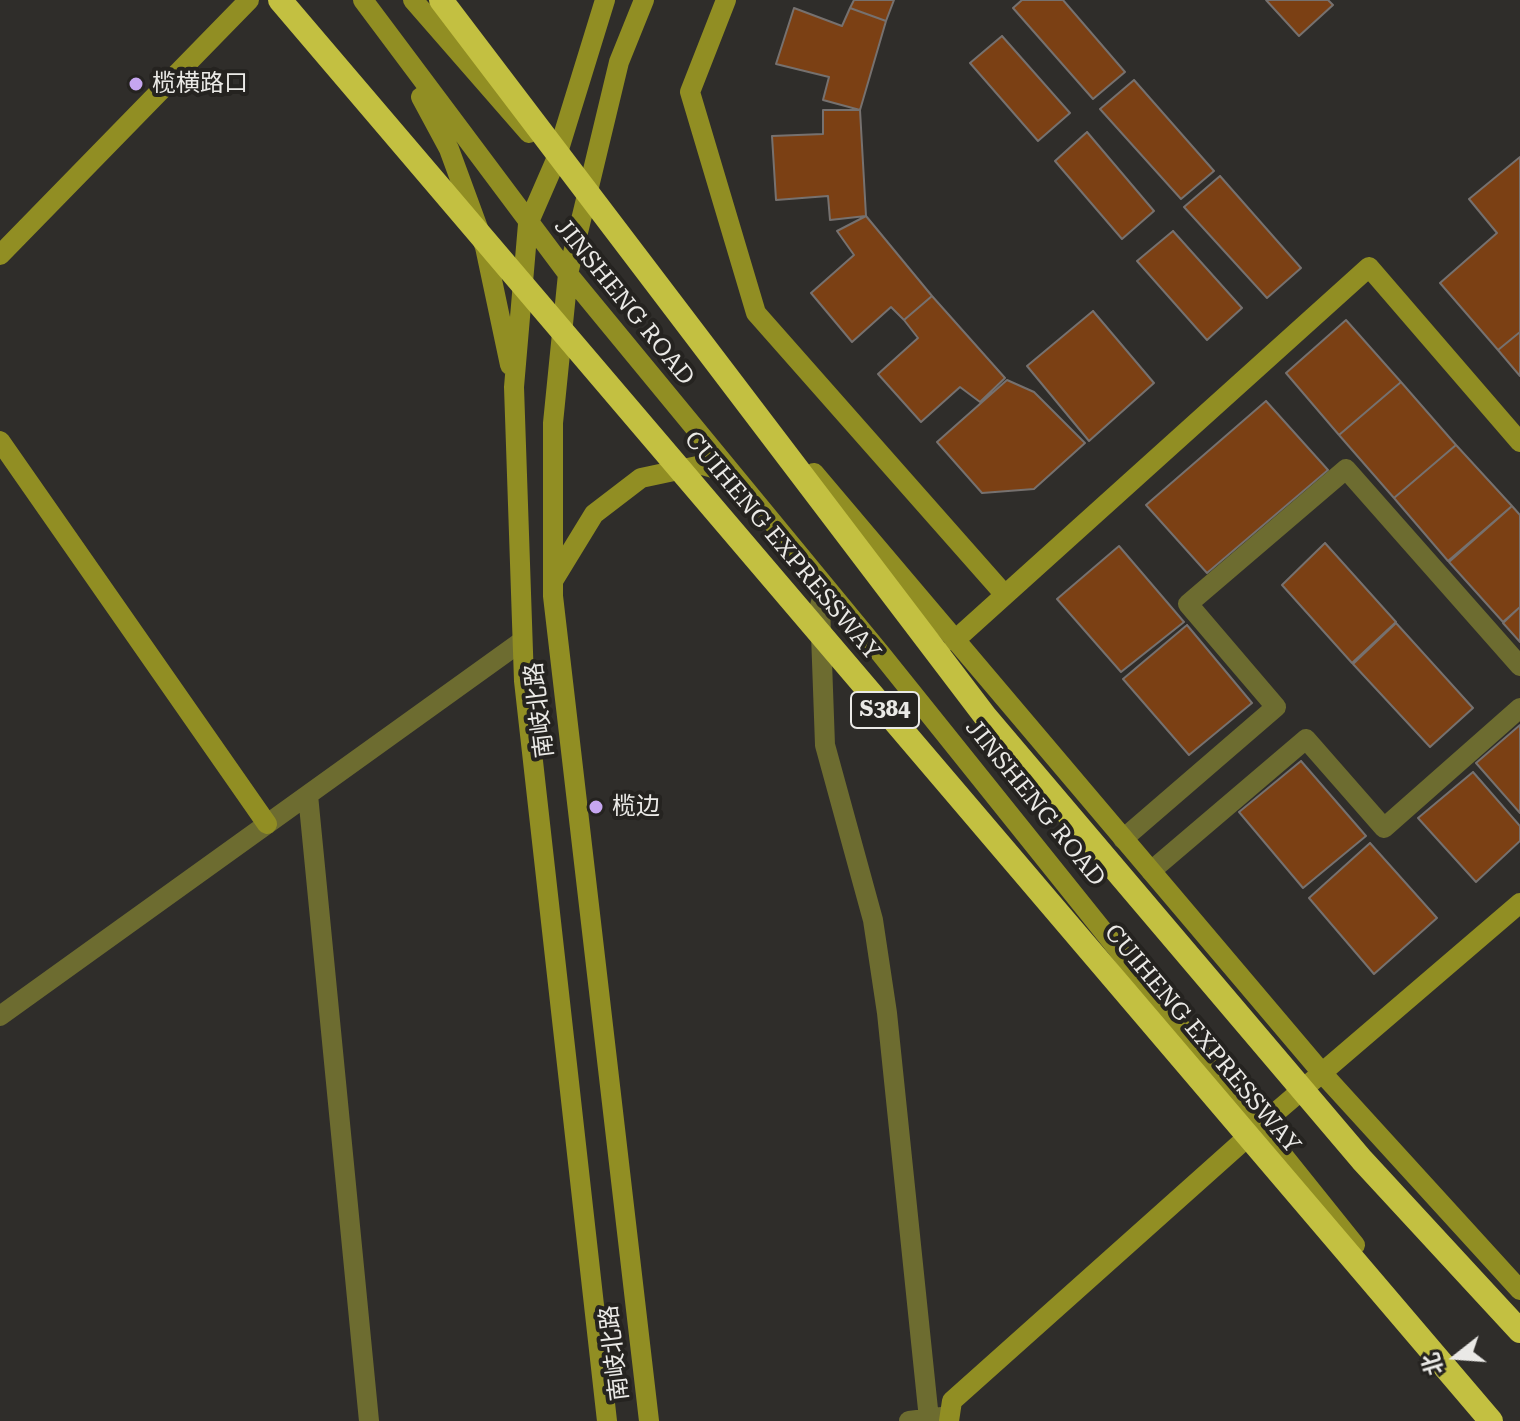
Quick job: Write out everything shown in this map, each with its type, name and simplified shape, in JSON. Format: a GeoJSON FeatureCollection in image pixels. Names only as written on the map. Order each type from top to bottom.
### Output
{"type":"FeatureCollection","features":[{"type":"Feature","properties":{"kind":"highway","name":"CUIHENG EXPRESSWAY"},"geometry":{"type":"LineString","coordinates":[[280,0],[1492,1421]]}},
{"type":"Feature","properties":{"kind":"highway","name":"CUIHENG EXPRESSWAY"},"geometry":{"type":"LineString","coordinates":[[441,0],[985,716],[1362,1160],[1520,1331]]}},
{"type":"Feature","properties":{"kind":"main road"},"geometry":{"type":"LineString","coordinates":[[0,255],[249,0]]}},
{"type":"Feature","properties":{"kind":"main road","name":"JINSHENG ROAD"},"geometry":{"type":"LineString","coordinates":[[413,0],[555,162],[954,641],[1323,1074],[1520,1290]]}},
{"type":"Feature","properties":{"kind":"main road"},"geometry":{"type":"LineString","coordinates":[[555,162],[605,0]]}},
{"type":"Feature","properties":{"kind":"main road","name":"南岐北路"},"geometry":{"type":"LineString","coordinates":[[644,0],[619,62],[568,274],[553,423],[553,581],[649,1421]]}},
{"type":"Feature","properties":{"kind":"main road"},"geometry":{"type":"LineString","coordinates":[[726,0],[690,92],[756,313],[1005,595]]}},
{"type":"Feature","properties":{"kind":"main road"},"geometry":{"type":"LineString","coordinates":[[365,4],[449,149],[485,247],[514,387]]}},
{"type":"Feature","properties":{"kind":"main road","name":"JINSHENG ROAD"},"geometry":{"type":"LineString","coordinates":[[365,4],[528,224],[1261,1125],[1492,1421]]}},
{"type":"Feature","properties":{"kind":"main road","name":"南岐北路"},"geometry":{"type":"LineString","coordinates":[[555,162],[528,224],[514,387],[522,641],[525,697],[607,1421]]}},
{"type":"Feature","properties":{"kind":"main road"},"geometry":{"type":"LineString","coordinates":[[954,641],[1369,267],[1520,442]]}},
{"type":"Feature","properties":{"kind":"main road"},"geometry":{"type":"LineString","coordinates":[[0,441],[267,824]]}},
{"type":"Feature","properties":{"kind":"main road"},"geometry":{"type":"LineString","coordinates":[[553,581],[594,514],[641,478],[702,465],[730,473]]}},
{"type":"Feature","properties":{"kind":"main road"},"geometry":{"type":"LineString","coordinates":[[934,1419],[1261,1125],[1520,903]]}},
{"type":"Feature","properties":{"kind":"street"},"geometry":{"type":"LineString","coordinates":[[1123,839],[1276,707],[1188,604],[1346,469],[1520,666]]}},
{"type":"Feature","properties":{"kind":"street"},"geometry":{"type":"LineString","coordinates":[[825,587],[820,606],[825,745],[876,936],[934,1419]]}},
{"type":"Feature","properties":{"kind":"street"},"geometry":{"type":"LineString","coordinates":[[0,1016],[522,641]]}},
{"type":"Feature","properties":{"kind":"street"},"geometry":{"type":"LineString","coordinates":[[1151,871],[1306,739],[1384,828],[1520,708]]}},
{"type":"Feature","properties":{"kind":"street"},"geometry":{"type":"LineString","coordinates":[[308,795],[369,1421]]}},
{"type":"Feature","properties":{"kind":"building"},"geometry":{"type":"Polygon","coordinates":[[[854,0],[894,0],[886,21],[850,8],[854,0]]]}},
{"type":"Feature","properties":{"kind":"building"},"geometry":{"type":"Polygon","coordinates":[[[1022,0],[1063,0],[1125,72],[1093,99],[1013,8],[1022,0]]]}},
{"type":"Feature","properties":{"kind":"building"},"geometry":{"type":"Polygon","coordinates":[[[1266,0],[1328,0],[1333,5],[1299,36],[1266,0]]]}},
{"type":"Feature","properties":{"kind":"building"},"geometry":{"type":"Polygon","coordinates":[[[794,8],[842,26],[850,8],[886,21],[860,110],[823,100],[829,77],[776,64],[794,8]]]}},
{"type":"Feature","properties":{"kind":"building"},"geometry":{"type":"Polygon","coordinates":[[[1002,36],[1070,113],[1038,141],[970,63],[1002,36]]]}},
{"type":"Feature","properties":{"kind":"building"},"geometry":{"type":"Polygon","coordinates":[[[1134,80],[1214,171],[1181,199],[1100,109],[1134,80]]]}},
{"type":"Feature","properties":{"kind":"building"},"geometry":{"type":"Polygon","coordinates":[[[823,110],[860,110],[866,216],[830,220],[828,196],[776,200],[772,136],[823,134],[823,110]]]}},
{"type":"Feature","properties":{"kind":"building"},"geometry":{"type":"Polygon","coordinates":[[[1087,132],[1154,211],[1122,239],[1055,161],[1087,132]]]}},
{"type":"Feature","properties":{"kind":"building"},"geometry":{"type":"Polygon","coordinates":[[[1520,157],[1520,332],[1498,350],[1440,283],[1497,233],[1469,199],[1520,157]]]}},
{"type":"Feature","properties":{"kind":"building"},"geometry":{"type":"Polygon","coordinates":[[[1220,176],[1301,268],[1267,298],[1184,207],[1220,176]]]}},
{"type":"Feature","properties":{"kind":"building"},"geometry":{"type":"Polygon","coordinates":[[[866,216],[932,296],[904,320],[891,307],[852,342],[811,293],[854,255],[837,231],[866,216]]]}},
{"type":"Feature","properties":{"kind":"building"},"geometry":{"type":"Polygon","coordinates":[[[1173,231],[1242,308],[1207,340],[1137,261],[1173,231]]]}},
{"type":"Feature","properties":{"kind":"building"},"geometry":{"type":"Polygon","coordinates":[[[932,296],[1005,378],[980,402],[960,387],[921,422],[878,374],[918,338],[904,320],[932,296]]]}},
{"type":"Feature","properties":{"kind":"building"},"geometry":{"type":"Polygon","coordinates":[[[1093,311],[1154,383],[1089,441],[1027,366],[1093,311]]]}},
{"type":"Feature","properties":{"kind":"building"},"geometry":{"type":"Polygon","coordinates":[[[1346,320],[1401,382],[1339,435],[1286,373],[1346,320]]]}},
{"type":"Feature","properties":{"kind":"building"},"geometry":{"type":"Polygon","coordinates":[[[1520,332],[1520,376],[1498,350],[1520,332]]]}},
{"type":"Feature","properties":{"kind":"building"},"geometry":{"type":"Polygon","coordinates":[[[1007,380],[1034,392],[1085,443],[1034,489],[982,493],[937,442],[1007,380]]]}},
{"type":"Feature","properties":{"kind":"building"},"geometry":{"type":"Polygon","coordinates":[[[1401,382],[1456,445],[1394,498],[1339,435],[1401,382]]]}},
{"type":"Feature","properties":{"kind":"building"},"geometry":{"type":"Polygon","coordinates":[[[1266,401],[1328,470],[1207,573],[1146,505],[1266,401]]]}},
{"type":"Feature","properties":{"kind":"building"},"geometry":{"type":"Polygon","coordinates":[[[1456,445],[1512,506],[1448,561],[1394,498],[1456,445]]]}},
{"type":"Feature","properties":{"kind":"building"},"geometry":{"type":"Polygon","coordinates":[[[1512,506],[1520,515],[1520,607],[1503,622],[1449,562],[1512,506]]]}},
{"type":"Feature","properties":{"kind":"building"},"geometry":{"type":"Polygon","coordinates":[[[1325,543],[1396,622],[1352,663],[1282,585],[1325,543]]]}},
{"type":"Feature","properties":{"kind":"building"},"geometry":{"type":"Polygon","coordinates":[[[1119,546],[1184,622],[1121,672],[1057,599],[1119,546]]]}},
{"type":"Feature","properties":{"kind":"building"},"geometry":{"type":"Polygon","coordinates":[[[1520,607],[1520,642],[1503,623],[1520,607]]]}},
{"type":"Feature","properties":{"kind":"building"},"geometry":{"type":"Polygon","coordinates":[[[1396,623],[1473,708],[1430,747],[1353,664],[1396,623]]]}},
{"type":"Feature","properties":{"kind":"building"},"geometry":{"type":"Polygon","coordinates":[[[1187,625],[1252,703],[1189,755],[1123,679],[1187,625]]]}},
{"type":"Feature","properties":{"kind":"building"},"geometry":{"type":"Polygon","coordinates":[[[1520,725],[1520,813],[1476,763],[1520,725]]]}},
{"type":"Feature","properties":{"kind":"building"},"geometry":{"type":"Polygon","coordinates":[[[1301,761],[1366,836],[1303,888],[1239,812],[1301,761]]]}},
{"type":"Feature","properties":{"kind":"building"},"geometry":{"type":"Polygon","coordinates":[[[1473,772],[1520,826],[1520,841],[1476,882],[1418,818],[1473,772]]]}},
{"type":"Feature","properties":{"kind":"building"},"geometry":{"type":"Polygon","coordinates":[[[1370,843],[1437,918],[1374,974],[1309,898],[1370,843]]]}},
{"type":"Feature","properties":{"kind":"place","name":"榄横路口"},"geometry":{"type":"Point","coordinates":[136,84]}},
{"type":"Feature","properties":{"kind":"place","name":"榄边"},"geometry":{"type":"Point","coordinates":[596,807]}}]}
